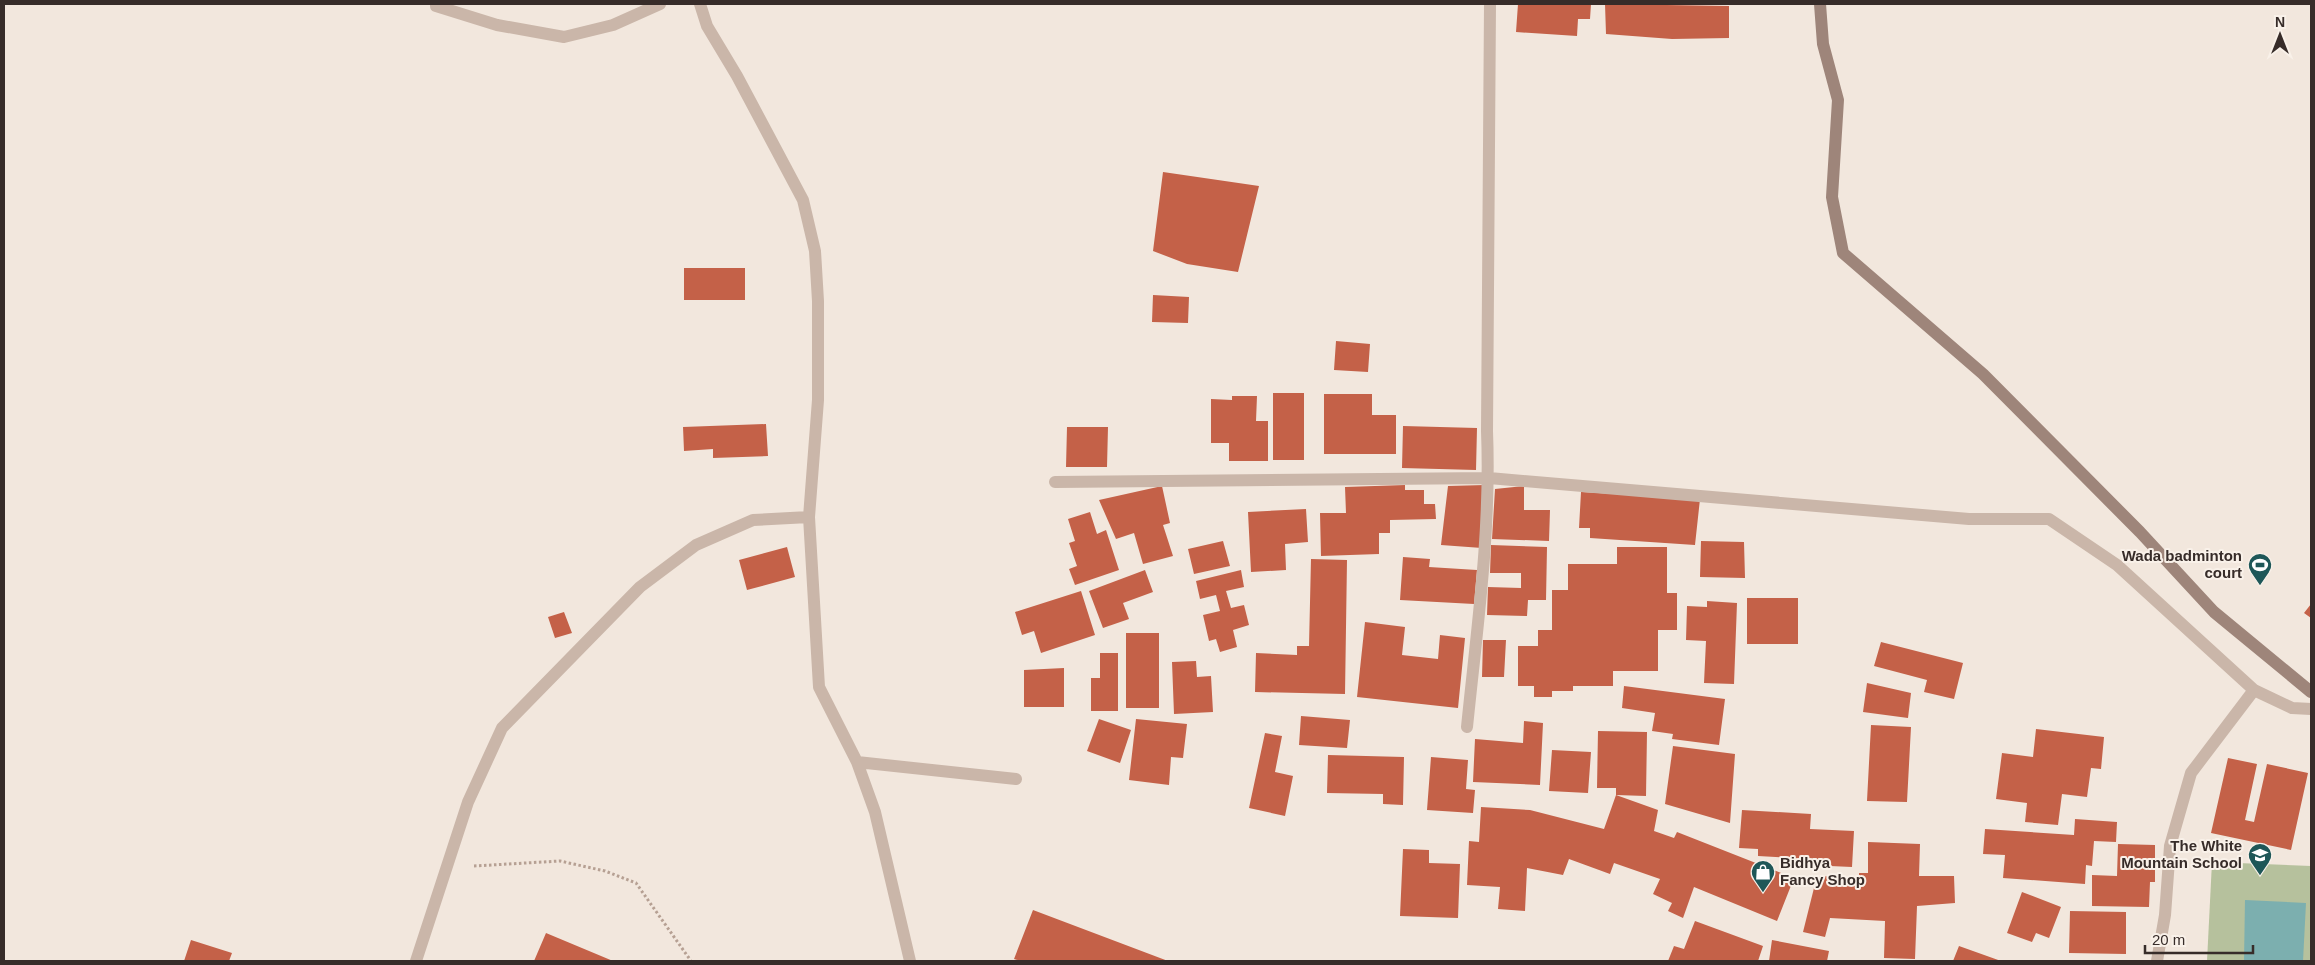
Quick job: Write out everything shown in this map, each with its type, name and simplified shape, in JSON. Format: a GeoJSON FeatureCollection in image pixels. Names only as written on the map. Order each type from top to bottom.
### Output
{"type":"FeatureCollection","features":[{"type":"Feature","properties":{"kind":"main road"},"geometry":{"type":"LineString","coordinates":[[1820,4],[1823,44],[1838,100],[1832,197],[1843,252],[1983,374],[2140,532],[2214,612],[2311,692]]}},
{"type":"Feature","properties":{"kind":"street"},"geometry":{"type":"LineString","coordinates":[[436,4],[436,6],[497,25],[564,37],[613,25],[660,4]]}},
{"type":"Feature","properties":{"kind":"street"},"geometry":{"type":"LineString","coordinates":[[700,4],[706,26],[737,76],[802,200],[815,251],[818,302],[818,400],[809,517],[819,687],[857,762],[875,812],[910,961]]}},
{"type":"Feature","properties":{"kind":"street"},"geometry":{"type":"LineString","coordinates":[[1467,727],[1487,536],[1489,478],[1487,422],[1490,4]]}},
{"type":"Feature","properties":{"kind":"street"},"geometry":{"type":"LineString","coordinates":[[1055,482],[1489,478],[1969,519],[2049,519],[2117,565],[2254,690],[2292,708],[2311,708]]}},
{"type":"Feature","properties":{"kind":"street"},"geometry":{"type":"LineString","coordinates":[[416,961],[468,802],[502,728],[640,587],[696,545],[753,520],[809,517]]}},
{"type":"Feature","properties":{"kind":"street"},"geometry":{"type":"LineString","coordinates":[[2157,961],[2165,915],[2170,846],[2192,773],[2254,690]]}},
{"type":"Feature","properties":{"kind":"street"},"geometry":{"type":"LineString","coordinates":[[857,762],[1016,779]]}},
{"type":"Feature","properties":{"kind":"path"},"geometry":{"type":"LineString","coordinates":[[448,867],[560,861],[605,871],[636,883],[691,961]]}},
{"type":"Feature","properties":{"kind":"green space"},"geometry":{"type":"Polygon","coordinates":[[[2212,862],[2311,866],[2311,961],[2207,961],[2212,862]]]}},
{"type":"Feature","properties":{"kind":"water"},"geometry":{"type":"Polygon","coordinates":[[[2245,900],[2306,903],[2303,961],[2244,961],[2245,900]]]}},
{"type":"Feature","properties":{"kind":"building"},"geometry":{"type":"Polygon","coordinates":[[[1518,4],[1591,4],[1590,19],[1578,19],[1577,36],[1516,32],[1518,4]]]}},
{"type":"Feature","properties":{"kind":"building"},"geometry":{"type":"Polygon","coordinates":[[[1605,4],[1729,6],[1729,38],[1672,39],[1606,34],[1605,4]]]}},
{"type":"Feature","properties":{"kind":"building"},"geometry":{"type":"Polygon","coordinates":[[[1163,172],[1259,186],[1238,272],[1187,264],[1153,251],[1163,172]]]}},
{"type":"Feature","properties":{"kind":"building"},"geometry":{"type":"Polygon","coordinates":[[[684,268],[745,268],[745,300],[684,300],[684,268]]]}},
{"type":"Feature","properties":{"kind":"building"},"geometry":{"type":"Polygon","coordinates":[[[1153,295],[1189,297],[1188,323],[1152,322],[1153,295]]]}},
{"type":"Feature","properties":{"kind":"building"},"geometry":{"type":"Polygon","coordinates":[[[1336,341],[1370,344],[1368,372],[1334,370],[1336,341]]]}},
{"type":"Feature","properties":{"kind":"building"},"geometry":{"type":"Polygon","coordinates":[[[1273,393],[1304,393],[1304,460],[1273,460],[1273,393]]]}},
{"type":"Feature","properties":{"kind":"building"},"geometry":{"type":"Polygon","coordinates":[[[1324,394],[1372,394],[1372,415],[1396,415],[1396,454],[1324,454],[1324,394]]]}},
{"type":"Feature","properties":{"kind":"building"},"geometry":{"type":"Polygon","coordinates":[[[1232,396],[1257,396],[1256,421],[1268,421],[1268,461],[1229,461],[1229,443],[1211,443],[1211,399],[1232,400],[1232,396]]]}},
{"type":"Feature","properties":{"kind":"building"},"geometry":{"type":"Polygon","coordinates":[[[766,424],[768,456],[713,458],[713,449],[684,451],[683,427],[766,424]]]}},
{"type":"Feature","properties":{"kind":"building"},"geometry":{"type":"Polygon","coordinates":[[[1403,426],[1477,428],[1476,470],[1402,468],[1403,426]]]}},
{"type":"Feature","properties":{"kind":"building"},"geometry":{"type":"Polygon","coordinates":[[[1067,427],[1108,427],[1107,467],[1066,467],[1067,427]]]}},
{"type":"Feature","properties":{"kind":"building"},"geometry":{"type":"Polygon","coordinates":[[[1405,485],[1405,490],[1424,490],[1424,504],[1435,504],[1436,519],[1390,520],[1390,533],[1379,533],[1379,554],[1321,556],[1320,513],[1346,513],[1345,487],[1405,485]]]}},
{"type":"Feature","properties":{"kind":"building"},"geometry":{"type":"Polygon","coordinates":[[[1485,485],[1482,548],[1441,545],[1448,486],[1485,485]]]}},
{"type":"Feature","properties":{"kind":"building"},"geometry":{"type":"Polygon","coordinates":[[[1162,486],[1170,523],[1163,525],[1173,556],[1143,564],[1134,533],[1116,539],[1099,500],[1162,486]]]}},
{"type":"Feature","properties":{"kind":"building"},"geometry":{"type":"Polygon","coordinates":[[[1524,486],[1524,510],[1550,510],[1549,541],[1492,539],[1495,489],[1524,486]]]}},
{"type":"Feature","properties":{"kind":"building"},"geometry":{"type":"Polygon","coordinates":[[[1581,492],[1700,499],[1695,545],[1590,538],[1590,528],[1579,528],[1581,492]]]}},
{"type":"Feature","properties":{"kind":"building"},"geometry":{"type":"Polygon","coordinates":[[[1306,509],[1308,542],[1285,544],[1286,570],[1251,572],[1248,512],[1306,509]]]}},
{"type":"Feature","properties":{"kind":"building"},"geometry":{"type":"Polygon","coordinates":[[[1090,512],[1097,534],[1106,530],[1119,570],[1075,585],[1069,569],[1077,566],[1069,543],[1075,541],[1068,519],[1090,512]]]}},
{"type":"Feature","properties":{"kind":"building"},"geometry":{"type":"Polygon","coordinates":[[[1223,541],[1230,566],[1194,574],[1188,549],[1223,541]]]}},
{"type":"Feature","properties":{"kind":"building"},"geometry":{"type":"Polygon","coordinates":[[[1701,541],[1744,542],[1745,578],[1700,577],[1701,541]]]}},
{"type":"Feature","properties":{"kind":"building"},"geometry":{"type":"Polygon","coordinates":[[[1491,545],[1547,547],[1546,600],[1528,600],[1527,616],[1487,615],[1488,587],[1521,588],[1521,573],[1490,573],[1491,545]]]}},
{"type":"Feature","properties":{"kind":"building"},"geometry":{"type":"Polygon","coordinates":[[[787,547],[795,577],[747,590],[739,560],[787,547]]]}},
{"type":"Feature","properties":{"kind":"building"},"geometry":{"type":"Polygon","coordinates":[[[1617,547],[1667,547],[1667,593],[1677,593],[1677,630],[1658,630],[1658,671],[1613,671],[1613,686],[1573,686],[1573,691],[1552,691],[1552,697],[1534,697],[1534,686],[1518,686],[1518,646],[1538,646],[1538,630],[1552,630],[1552,590],[1568,590],[1568,564],[1617,564],[1617,547]]]}},
{"type":"Feature","properties":{"kind":"building"},"geometry":{"type":"Polygon","coordinates":[[[1403,557],[1430,559],[1429,567],[1477,570],[1474,604],[1400,600],[1403,557]]]}},
{"type":"Feature","properties":{"kind":"building"},"geometry":{"type":"Polygon","coordinates":[[[1311,559],[1347,560],[1345,694],[1255,692],[1256,653],[1297,655],[1297,646],[1309,646],[1311,559]]]}},
{"type":"Feature","properties":{"kind":"building"},"geometry":{"type":"Polygon","coordinates":[[[1145,570],[1153,592],[1123,603],[1129,619],[1103,628],[1089,591],[1145,570]]]}},
{"type":"Feature","properties":{"kind":"building"},"geometry":{"type":"Polygon","coordinates":[[[1241,570],[1244,587],[1226,591],[1231,608],[1244,605],[1249,625],[1233,630],[1237,647],[1220,652],[1216,639],[1209,641],[1203,615],[1220,611],[1216,595],[1200,599],[1196,581],[1241,570]]]}},
{"type":"Feature","properties":{"kind":"building"},"geometry":{"type":"Polygon","coordinates":[[[1081,591],[1095,635],[1041,653],[1034,631],[1022,635],[1015,612],[1081,591]]]}},
{"type":"Feature","properties":{"kind":"building"},"geometry":{"type":"Polygon","coordinates":[[[1747,598],[1798,598],[1798,644],[1747,644],[1747,598]]]}},
{"type":"Feature","properties":{"kind":"building"},"geometry":{"type":"Polygon","coordinates":[[[1707,601],[1737,603],[1734,684],[1704,683],[1706,641],[1686,640],[1687,606],[1707,607],[1707,601]]]}},
{"type":"Feature","properties":{"kind":"building"},"geometry":{"type":"Polygon","coordinates":[[[2311,604],[2311,618],[2304,613],[2311,604]]]}},
{"type":"Feature","properties":{"kind":"building"},"geometry":{"type":"Polygon","coordinates":[[[564,612],[572,633],[555,638],[548,617],[564,612]]]}},
{"type":"Feature","properties":{"kind":"building"},"geometry":{"type":"Polygon","coordinates":[[[1365,622],[1405,627],[1402,655],[1438,659],[1440,635],[1465,638],[1458,708],[1357,697],[1365,622]]]}},
{"type":"Feature","properties":{"kind":"building"},"geometry":{"type":"Polygon","coordinates":[[[1126,633],[1159,633],[1159,708],[1126,708],[1126,633]]]}},
{"type":"Feature","properties":{"kind":"building"},"geometry":{"type":"Polygon","coordinates":[[[1483,640],[1506,640],[1504,677],[1482,677],[1483,640]]]}},
{"type":"Feature","properties":{"kind":"building"},"geometry":{"type":"Polygon","coordinates":[[[1881,642],[1963,663],[1954,699],[1924,692],[1927,680],[1874,666],[1881,642]]]}},
{"type":"Feature","properties":{"kind":"building"},"geometry":{"type":"Polygon","coordinates":[[[1100,653],[1118,653],[1118,711],[1091,711],[1091,678],[1100,678],[1100,653]]]}},
{"type":"Feature","properties":{"kind":"building"},"geometry":{"type":"Polygon","coordinates":[[[1196,661],[1197,677],[1211,676],[1213,712],[1174,714],[1172,662],[1196,661]]]}},
{"type":"Feature","properties":{"kind":"building"},"geometry":{"type":"Polygon","coordinates":[[[1064,668],[1064,707],[1024,707],[1024,670],[1064,668]]]}},
{"type":"Feature","properties":{"kind":"building"},"geometry":{"type":"Polygon","coordinates":[[[1867,683],[1911,693],[1908,718],[1863,712],[1867,683]]]}},
{"type":"Feature","properties":{"kind":"building"},"geometry":{"type":"Polygon","coordinates":[[[1624,686],[1725,699],[1719,745],[1672,739],[1673,734],[1652,731],[1655,713],[1622,708],[1624,686]]]}},
{"type":"Feature","properties":{"kind":"building"},"geometry":{"type":"Polygon","coordinates":[[[1301,716],[1350,720],[1347,748],[1299,745],[1301,716]]]}},
{"type":"Feature","properties":{"kind":"building"},"geometry":{"type":"Polygon","coordinates":[[[1099,719],[1131,730],[1120,763],[1087,751],[1099,719]]]}},
{"type":"Feature","properties":{"kind":"building"},"geometry":{"type":"Polygon","coordinates":[[[1136,719],[1187,724],[1183,758],[1171,757],[1169,785],[1129,780],[1136,719]]]}},
{"type":"Feature","properties":{"kind":"building"},"geometry":{"type":"Polygon","coordinates":[[[1524,721],[1543,723],[1540,785],[1473,782],[1475,739],[1523,743],[1524,721]]]}},
{"type":"Feature","properties":{"kind":"building"},"geometry":{"type":"Polygon","coordinates":[[[1871,725],[1911,727],[1907,802],[1867,801],[1871,725]]]}},
{"type":"Feature","properties":{"kind":"building"},"geometry":{"type":"Polygon","coordinates":[[[2036,729],[2104,737],[2101,769],[2091,768],[2087,797],[2062,794],[2058,825],[2025,822],[2027,803],[1996,799],[2002,753],[2033,757],[2036,729]]]}},
{"type":"Feature","properties":{"kind":"building"},"geometry":{"type":"Polygon","coordinates":[[[1598,731],[1647,732],[1646,796],[1616,795],[1616,788],[1597,788],[1598,731]]]}},
{"type":"Feature","properties":{"kind":"building"},"geometry":{"type":"Polygon","coordinates":[[[1265,733],[1282,736],[1275,772],[1293,776],[1285,816],[1249,808],[1265,733]]]}},
{"type":"Feature","properties":{"kind":"building"},"geometry":{"type":"Polygon","coordinates":[[[1673,746],[1735,754],[1730,823],[1665,804],[1673,746]]]}},
{"type":"Feature","properties":{"kind":"building"},"geometry":{"type":"Polygon","coordinates":[[[1552,750],[1591,752],[1588,793],[1549,791],[1552,750]]]}},
{"type":"Feature","properties":{"kind":"building"},"geometry":{"type":"Polygon","coordinates":[[[1328,755],[1404,757],[1403,805],[1383,804],[1383,794],[1327,793],[1328,755]]]}},
{"type":"Feature","properties":{"kind":"building"},"geometry":{"type":"Polygon","coordinates":[[[1431,757],[1468,760],[1466,789],[1475,790],[1473,813],[1427,810],[1431,757]]]}},
{"type":"Feature","properties":{"kind":"building"},"geometry":{"type":"Polygon","coordinates":[[[2228,758],[2257,764],[2245,820],[2254,822],[2267,764],[2308,773],[2291,850],[2211,833],[2228,758]]]}},
{"type":"Feature","properties":{"kind":"building"},"geometry":{"type":"Polygon","coordinates":[[[1616,795],[1658,810],[1654,831],[1674,838],[1677,832],[1794,878],[1777,921],[1694,887],[1683,918],[1668,911],[1672,903],[1653,894],[1660,879],[1614,863],[1610,874],[1569,859],[1563,875],[1527,868],[1525,911],[1498,909],[1500,887],[1467,885],[1469,841],[1479,842],[1481,807],[1530,810],[1604,829],[1616,795]]]}},
{"type":"Feature","properties":{"kind":"building"},"geometry":{"type":"Polygon","coordinates":[[[1742,810],[1811,814],[1810,829],[1854,831],[1852,867],[1808,865],[1808,859],[1758,856],[1758,849],[1739,848],[1742,810]]]}},
{"type":"Feature","properties":{"kind":"building"},"geometry":{"type":"Polygon","coordinates":[[[2075,819],[2117,822],[2116,842],[2094,841],[2092,866],[2086,865],[2085,884],[2003,878],[2005,855],[1983,854],[1985,829],[2074,835],[2075,819]]]}},
{"type":"Feature","properties":{"kind":"building"},"geometry":{"type":"Polygon","coordinates":[[[1868,842],[1920,844],[1919,876],[1954,876],[1955,903],[1917,906],[1915,959],[1884,958],[1885,921],[1830,918],[1825,937],[1803,932],[1817,876],[1859,878],[1859,873],[1868,873],[1868,842]]]}},
{"type":"Feature","properties":{"kind":"building"},"geometry":{"type":"Polygon","coordinates":[[[2118,844],[2155,845],[2155,882],[2150,882],[2149,907],[2092,906],[2092,875],[2117,876],[2118,844]]]}},
{"type":"Feature","properties":{"kind":"building"},"geometry":{"type":"Polygon","coordinates":[[[1403,849],[1429,850],[1429,863],[1460,864],[1458,918],[1400,916],[1403,849]]]}},
{"type":"Feature","properties":{"kind":"building"},"geometry":{"type":"Polygon","coordinates":[[[2022,892],[2061,907],[2049,938],[2036,933],[2032,942],[2007,933],[2022,892]]]}},
{"type":"Feature","properties":{"kind":"building"},"geometry":{"type":"Polygon","coordinates":[[[1033,910],[1168,961],[1021,961],[1014,959],[1033,910]]]}},
{"type":"Feature","properties":{"kind":"building"},"geometry":{"type":"Polygon","coordinates":[[[2070,911],[2126,912],[2126,954],[2069,953],[2070,911]]]}},
{"type":"Feature","properties":{"kind":"building"},"geometry":{"type":"Polygon","coordinates":[[[1695,921],[1763,946],[1758,961],[1668,961],[1674,946],[1684,949],[1695,921]]]}},
{"type":"Feature","properties":{"kind":"building"},"geometry":{"type":"Polygon","coordinates":[[[546,933],[613,961],[534,961],[546,933]]]}},
{"type":"Feature","properties":{"kind":"building"},"geometry":{"type":"Polygon","coordinates":[[[191,940],[232,953],[229,961],[184,961],[191,940]]]}},
{"type":"Feature","properties":{"kind":"building"},"geometry":{"type":"Polygon","coordinates":[[[1772,940],[1829,951],[1827,961],[1769,961],[1772,940]]]}},
{"type":"Feature","properties":{"kind":"building"},"geometry":{"type":"Polygon","coordinates":[[[1959,946],[2001,961],[1953,961],[1959,946]]]}},
{"type":"Feature","properties":{"kind":"place","name":"Wada badminton court"},"geometry":{"type":"Point","coordinates":[2260,586]}},
{"type":"Feature","properties":{"kind":"place","name":"The White Mountain School"},"geometry":{"type":"Point","coordinates":[2260,876]}},
{"type":"Feature","properties":{"kind":"place","name":"Bidhya Fancy Shop"},"geometry":{"type":"Point","coordinates":[1763,893]}}]}
